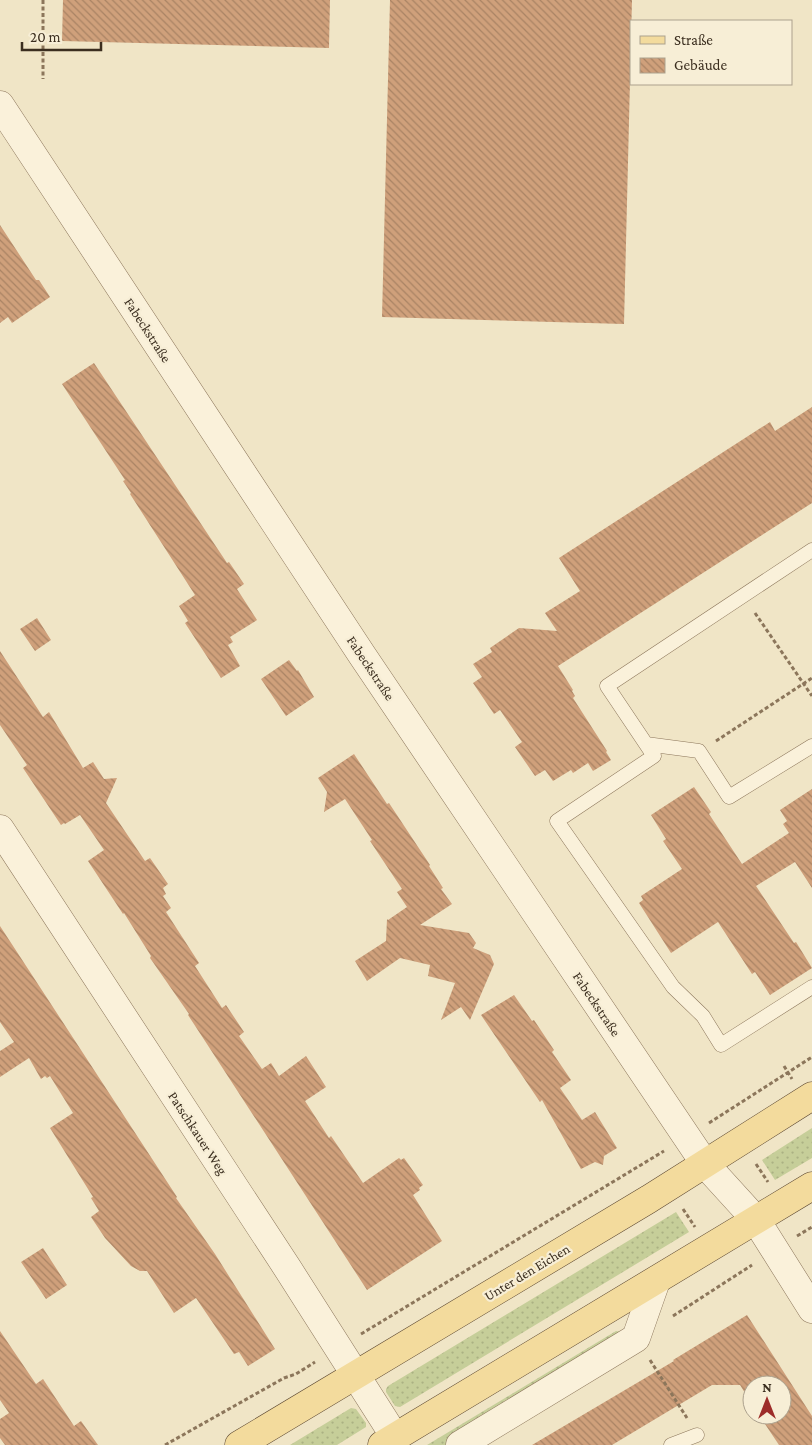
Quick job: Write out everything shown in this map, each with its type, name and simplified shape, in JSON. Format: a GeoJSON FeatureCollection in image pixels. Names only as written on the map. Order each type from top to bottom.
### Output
{"type":"FeatureCollection","features":[{"type":"Feature","properties":{"kind":"main road","name":"Unter den Eichen"},"geometry":{"type":"LineString","coordinates":[[239,1445],[704,1164],[802,1088]]}},
{"type":"Feature","properties":{"kind":"main road"},"geometry":{"type":"LineString","coordinates":[[388,1441],[812,1186]]}},
{"type":"Feature","properties":{"kind":"street","name":"Fabeckstraße"},"geometry":{"type":"LineString","coordinates":[[0,105],[362,655],[704,1164],[756,1220],[812,1308]]}},
{"type":"Feature","properties":{"kind":"street","name":"Patschkauer Weg"},"geometry":{"type":"LineString","coordinates":[[0,829],[356,1376],[388,1441]]}},
{"type":"Feature","properties":{"kind":"street"},"geometry":{"type":"LineString","coordinates":[[460,1445],[641,1346],[656,1281]]}},
{"type":"Feature","properties":{"kind":"lane"},"geometry":{"type":"LineString","coordinates":[[812,550],[607,686],[654,756],[557,821],[673,987],[704,1016],[721,1045],[812,986]]}},
{"type":"Feature","properties":{"kind":"lane"},"geometry":{"type":"LineString","coordinates":[[646,744],[699,751],[729,797],[812,746]]}},
{"type":"Feature","properties":{"kind":"lane"},"geometry":{"type":"LineString","coordinates":[[671,1445],[697,1435]]}},
{"type":"Feature","properties":{"kind":"path"},"geometry":{"type":"LineString","coordinates":[[44,0],[44,78]]}},
{"type":"Feature","properties":{"kind":"path"},"geometry":{"type":"LineString","coordinates":[[743,596],[812,696]]}},
{"type":"Feature","properties":{"kind":"path"},"geometry":{"type":"LineString","coordinates":[[699,751],[812,678]]}},
{"type":"Feature","properties":{"kind":"path"},"geometry":{"type":"LineString","coordinates":[[731,1109],[812,1057]]}},
{"type":"Feature","properties":{"kind":"path"},"geometry":{"type":"LineString","coordinates":[[784,1066],[802,1088]]}},
{"type":"Feature","properties":{"kind":"path"},"geometry":{"type":"LineString","coordinates":[[756,1164],[769,1184]]}},
{"type":"Feature","properties":{"kind":"path"},"geometry":{"type":"LineString","coordinates":[[374,1326],[632,1171]]}},
{"type":"Feature","properties":{"kind":"path"},"geometry":{"type":"LineString","coordinates":[[683,1208],[696,1228]]}},
{"type":"Feature","properties":{"kind":"path"},"geometry":{"type":"LineString","coordinates":[[697,1435],[641,1346],[666,1321],[741,1272]]}},
{"type":"Feature","properties":{"kind":"path"},"geometry":{"type":"LineString","coordinates":[[165,1445],[301,1370]]}},
{"type":"Feature","properties":{"kind":"green space"},"geometry":{"type":"Polygon","coordinates":[[[812,1128],[812,1158],[775,1180],[762,1160],[812,1128]]]}},
{"type":"Feature","properties":{"kind":"green space"},"geometry":{"type":"Polygon","coordinates":[[[676,1212],[689,1232],[400,1407],[395,1406],[386,1392],[388,1386],[676,1212]]]}},
{"type":"Feature","properties":{"kind":"green space"},"geometry":{"type":"Polygon","coordinates":[[[616,1331],[621,1332],[621,1339],[445,1445],[427,1445],[616,1331]]]}},
{"type":"Feature","properties":{"kind":"green space"},"geometry":{"type":"Polygon","coordinates":[[[351,1408],[356,1409],[366,1423],[366,1427],[337,1445],[290,1445],[351,1408]]]}},
{"type":"Feature","properties":{"kind":"building"},"geometry":{"type":"Polygon","coordinates":[[[63,0],[330,0],[329,48],[62,41],[63,0]]]}},
{"type":"Feature","properties":{"kind":"building"},"geometry":{"type":"Polygon","coordinates":[[[390,0],[632,0],[630,20],[624,324],[382,317],[390,0]]]}},
{"type":"Feature","properties":{"kind":"building"},"geometry":{"type":"Polygon","coordinates":[[[0,225],[36,280],[39,280],[50,297],[12,323],[8,317],[0,323],[0,225]]]}},
{"type":"Feature","properties":{"kind":"building"},"geometry":{"type":"Polygon","coordinates":[[[94,363],[227,563],[229,562],[244,584],[237,589],[257,620],[230,637],[233,642],[228,645],[240,666],[221,678],[185,623],[188,621],[179,606],[195,595],[130,494],[123,481],[125,480],[62,384],[94,363]]]}},
{"type":"Feature","properties":{"kind":"building"},"geometry":{"type":"Polygon","coordinates":[[[812,407],[812,503],[558,666],[573,690],[575,696],[573,698],[611,760],[593,771],[588,763],[573,773],[571,770],[553,781],[545,770],[535,776],[515,747],[522,742],[500,710],[494,714],[473,683],[482,677],[473,664],[492,652],[490,648],[519,628],[557,631],[545,613],[580,591],[559,558],[770,422],[775,431],[812,407]]]}},
{"type":"Feature","properties":{"kind":"building"},"geometry":{"type":"Polygon","coordinates":[[[37,618],[51,640],[35,651],[20,629],[37,618]]]}},
{"type":"Feature","properties":{"kind":"building"},"geometry":{"type":"Polygon","coordinates":[[[0,651],[43,717],[49,712],[83,768],[93,762],[104,779],[117,778],[106,803],[145,861],[150,858],[168,884],[163,888],[166,894],[163,896],[171,908],[166,912],[199,963],[195,966],[222,1008],[226,1005],[244,1032],[239,1036],[262,1069],[271,1063],[279,1076],[306,1056],[326,1087],[305,1101],[329,1138],[331,1136],[363,1183],[399,1158],[401,1160],[404,1158],[423,1185],[413,1195],[442,1241],[367,1290],[189,1014],[150,958],[151,956],[124,913],[88,861],[104,850],[80,815],[61,825],[23,768],[27,765],[0,725],[0,651]]]}},
{"type":"Feature","properties":{"kind":"building"},"geometry":{"type":"Polygon","coordinates":[[[289,660],[298,670],[314,697],[286,716],[261,679],[289,660]]]}},
{"type":"Feature","properties":{"kind":"building"},"geometry":{"type":"Polygon","coordinates":[[[354,754],[430,865],[443,888],[441,889],[452,904],[420,925],[469,933],[476,943],[473,948],[490,955],[494,964],[470,1020],[461,1007],[441,1020],[455,983],[428,976],[430,965],[400,958],[367,981],[355,961],[386,941],[387,919],[407,907],[397,892],[402,889],[345,799],[324,812],[327,792],[318,778],[354,754]]]}},
{"type":"Feature","properties":{"kind":"building"},"geometry":{"type":"Polygon","coordinates":[[[694,787],[711,812],[709,814],[742,864],[789,833],[783,824],[787,821],[780,810],[812,789],[812,888],[795,862],[756,886],[812,968],[770,995],[755,972],[752,974],[718,922],[671,953],[639,903],[643,900],[641,896],[682,869],[663,841],[666,839],[651,815],[694,787]]]}},
{"type":"Feature","properties":{"kind":"building"},"geometry":{"type":"Polygon","coordinates":[[[0,926],[275,1349],[248,1366],[239,1352],[234,1354],[196,1298],[174,1313],[147,1271],[140,1271],[131,1266],[105,1238],[91,1217],[99,1211],[91,1198],[93,1197],[50,1128],[73,1113],[50,1076],[47,1078],[45,1076],[41,1079],[29,1058],[0,1077],[0,1051],[14,1042],[0,1022],[0,926]]]}},
{"type":"Feature","properties":{"kind":"building"},"geometry":{"type":"Polygon","coordinates":[[[514,995],[532,1021],[534,1020],[571,1080],[560,1088],[582,1120],[595,1112],[617,1148],[604,1156],[603,1165],[595,1162],[581,1169],[542,1100],[540,1102],[481,1015],[514,995]]]}},
{"type":"Feature","properties":{"kind":"building"},"geometry":{"type":"Polygon","coordinates":[[[43,1248],[67,1285],[46,1299],[21,1262],[43,1248]]]}},
{"type":"Feature","properties":{"kind":"building"},"geometry":{"type":"Polygon","coordinates":[[[747,1315],[786,1375],[742,1375],[742,1388],[740,1385],[712,1385],[612,1445],[532,1445],[674,1361],[747,1315]]]}},
{"type":"Feature","properties":{"kind":"building"},"geometry":{"type":"Polygon","coordinates":[[[0,1331],[36,1384],[43,1379],[74,1426],[81,1421],[98,1445],[5,1445],[0,1438],[0,1419],[9,1413],[0,1400],[0,1331]]]}},
{"type":"Feature","properties":{"kind":"building"},"geometry":{"type":"Polygon","coordinates":[[[792,1385],[812,1416],[812,1445],[779,1445],[766,1425],[792,1425],[792,1385]]]}}]}
